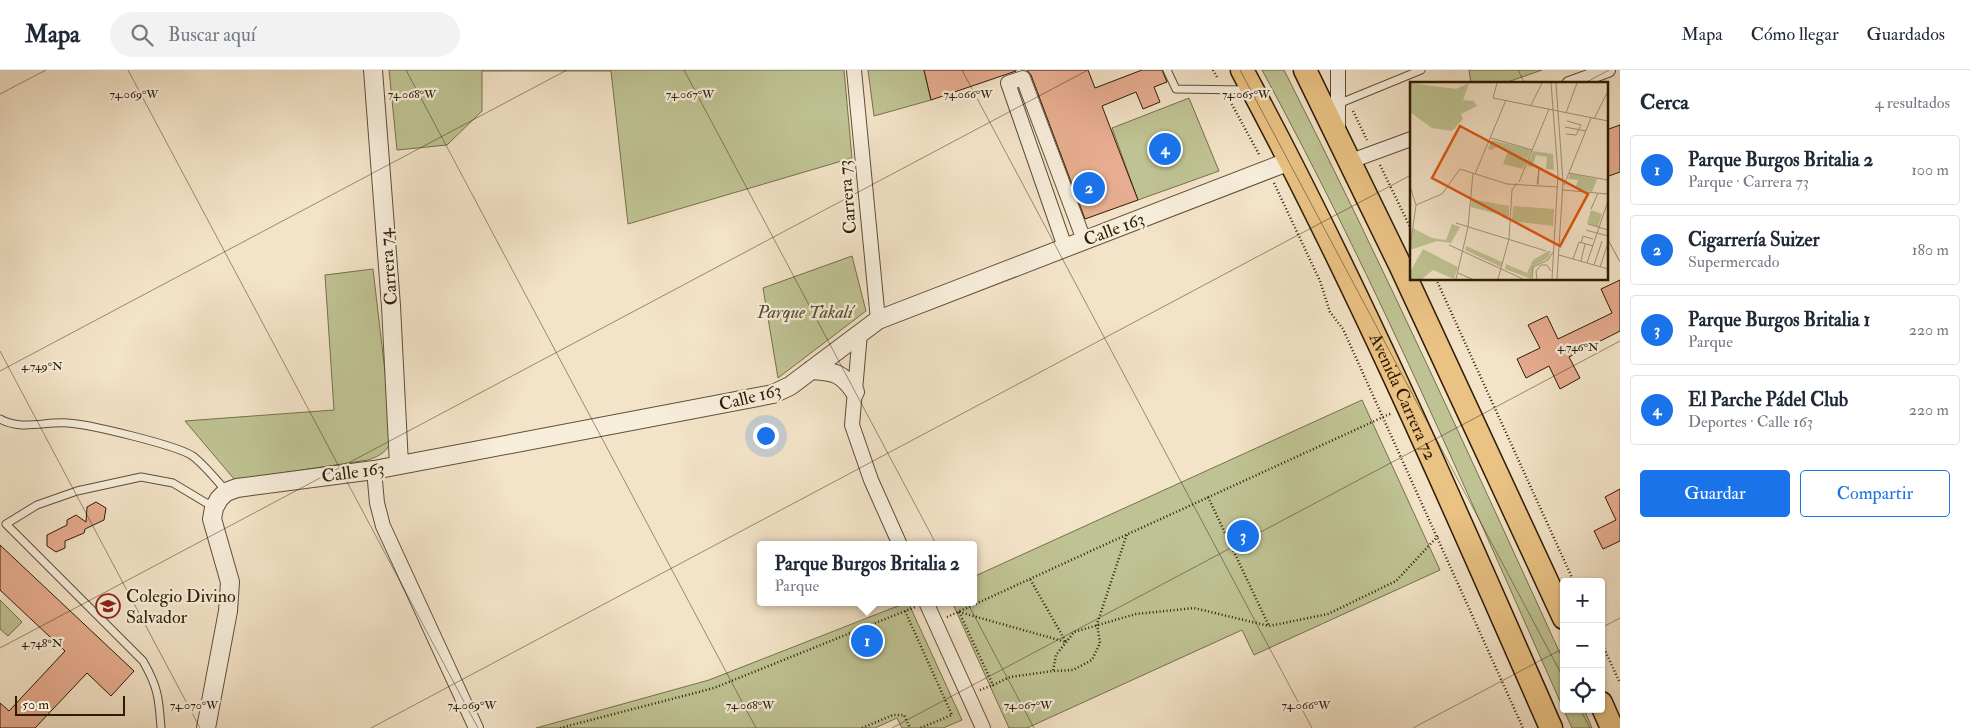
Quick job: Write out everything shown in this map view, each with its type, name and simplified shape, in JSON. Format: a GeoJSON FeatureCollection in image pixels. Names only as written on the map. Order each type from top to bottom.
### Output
{"type":"FeatureCollection","features":[{"type":"Feature","properties":{"kind":"highway","name":"Avenida Carrera 72"},"geometry":{"type":"LineString","coordinates":[[1242,70],[1290,161],[1407,406],[1551,728]]}},
{"type":"Feature","properties":{"kind":"highway"},"geometry":{"type":"LineString","coordinates":[[1305,70],[1351,161],[1498,471],[1560,609]]}},
{"type":"Feature","properties":{"kind":"highway"},"geometry":{"type":"LineString","coordinates":[[1605,712],[1612,728]]}},
{"type":"Feature","properties":{"kind":"street","name":"Carrera 74"},"geometry":{"type":"LineString","coordinates":[[372,70],[391,306],[399,465]]}},
{"type":"Feature","properties":{"kind":"street","name":"Carrera 73"},"geometry":{"type":"LineString","coordinates":[[854,70],[878,320]]}},
{"type":"Feature","properties":{"kind":"street"},"geometry":{"type":"LineString","coordinates":[[1575,82],[1608,70]]}},
{"type":"Feature","properties":{"kind":"street"},"geometry":{"type":"LineString","coordinates":[[1338,135],[1341,73]]}},
{"type":"Feature","properties":{"kind":"street"},"geometry":{"type":"LineString","coordinates":[[1065,247],[1008,83],[1023,78],[1084,240]]}},
{"type":"Feature","properties":{"kind":"street"},"geometry":{"type":"LineString","coordinates":[[1351,161],[1410,139]]}},
{"type":"Feature","properties":{"kind":"street","name":"Calle 163"},"geometry":{"type":"LineString","coordinates":[[226,492],[237,488],[374,470],[756,399],[790,386],[878,320],[1290,161]]}},
{"type":"Feature","properties":{"kind":"street"},"geometry":{"type":"LineString","coordinates":[[1050,204],[1067,197]]}},
{"type":"Feature","properties":{"kind":"street"},"geometry":{"type":"LineString","coordinates":[[860,333],[852,426],[872,480],[898,541]]}},
{"type":"Feature","properties":{"kind":"street"},"geometry":{"type":"LineString","coordinates":[[811,370],[837,373],[847,381],[855,392]]}},
{"type":"Feature","properties":{"kind":"street"},"geometry":{"type":"LineString","coordinates":[[374,470],[377,503],[384,526],[476,728]]}},
{"type":"Feature","properties":{"kind":"street"},"geometry":{"type":"LineString","coordinates":[[206,728],[228,611],[230,582],[228,567],[213,525],[214,508],[226,492]]}},
{"type":"Feature","properties":{"kind":"street"},"geometry":{"type":"LineString","coordinates":[[923,606],[935,622],[983,728]]}},
{"type":"Feature","properties":{"kind":"lane"},"geometry":{"type":"LineString","coordinates":[[1167,70],[1176,89],[1253,90]]}},
{"type":"Feature","properties":{"kind":"lane"},"geometry":{"type":"LineString","coordinates":[[1338,104],[1421,70]]}},
{"type":"Feature","properties":{"kind":"lane"},"geometry":{"type":"LineString","coordinates":[[0,419],[6,422],[25,425],[67,423],[98,427],[193,456],[226,492]]}},
{"type":"Feature","properties":{"kind":"lane"},"geometry":{"type":"LineString","coordinates":[[161,728],[158,693],[143,661],[6,524],[37,505],[77,491],[141,477],[173,483],[214,508]]}},
{"type":"Feature","properties":{"kind":"path"},"geometry":{"type":"LineString","coordinates":[[1213,70],[1268,170],[1320,281],[1330,312],[1343,329],[1523,728]]}},
{"type":"Feature","properties":{"kind":"path"},"geometry":{"type":"LineString","coordinates":[[1436,280],[1572,578]]}},
{"type":"Feature","properties":{"kind":"path"},"geometry":{"type":"LineString","coordinates":[[977,604],[1407,406]]}},
{"type":"Feature","properties":{"kind":"path"},"geometry":{"type":"LineString","coordinates":[[1208,497],[1269,626]]}},
{"type":"Feature","properties":{"kind":"path"},"geometry":{"type":"LineString","coordinates":[[959,612],[993,685],[1010,677],[1073,670],[1092,660],[1100,643],[1097,624],[1127,534]]}},
{"type":"Feature","properties":{"kind":"path"},"geometry":{"type":"LineString","coordinates":[[1054,671],[1056,655],[1074,632],[1136,614],[1194,608],[1269,626],[1328,614],[1396,581],[1438,536]]}},
{"type":"Feature","properties":{"kind":"path"},"geometry":{"type":"LineString","coordinates":[[1030,579],[1066,642]]}},
{"type":"Feature","properties":{"kind":"path"},"geometry":{"type":"LineString","coordinates":[[560,728],[714,688],[916,606]]}},
{"type":"Feature","properties":{"kind":"path"},"geometry":{"type":"LineString","coordinates":[[935,622],[972,606]]}},
{"type":"Feature","properties":{"kind":"path"},"geometry":{"type":"LineString","coordinates":[[905,610],[952,715],[920,728]]}},
{"type":"Feature","properties":{"kind":"path"},"geometry":{"type":"LineString","coordinates":[[959,612],[1066,642]]}},
{"type":"Feature","properties":{"kind":"path"},"geometry":{"type":"LineString","coordinates":[[1605,651],[1620,683]]}},
{"type":"Feature","properties":{"kind":"path"},"geometry":{"type":"LineString","coordinates":[[862,728],[894,714],[904,716],[910,728]]}},
{"type":"Feature","properties":{"kind":"green space"},"geometry":{"type":"Polygon","coordinates":[[[389,70],[844,70],[852,158],[628,224],[611,71],[482,71],[482,111],[447,145],[397,150],[389,70]]]}},
{"type":"Feature","properties":{"kind":"green space"},"geometry":{"type":"Polygon","coordinates":[[[868,70],[924,70],[931,100],[874,116],[868,70]]]}},
{"type":"Feature","properties":{"kind":"green space"},"geometry":{"type":"Polygon","coordinates":[[[1262,70],[1284,70],[1321,143],[1462,439],[1560,653],[1560,701],[1423,396],[1305,150],[1262,70]]]}},
{"type":"Feature","properties":{"kind":"green space"},"geometry":{"type":"Polygon","coordinates":[[[1469,70],[1542,70],[1508,82],[1471,82],[1469,70]]]}},
{"type":"Feature","properties":{"kind":"green space"},"geometry":{"type":"Polygon","coordinates":[[[1189,98],[1219,171],[1138,200],[1112,128],[1189,98]]]}},
{"type":"Feature","properties":{"kind":"green space","name":"Parque Takalí"},"geometry":{"type":"Polygon","coordinates":[[[852,256],[866,311],[778,378],[763,288],[852,256]]]}},
{"type":"Feature","properties":{"kind":"green space"},"geometry":{"type":"Polygon","coordinates":[[[373,269],[392,432],[392,438],[388,447],[378,456],[368,460],[235,480],[185,421],[334,410],[325,275],[373,269]]]}},
{"type":"Feature","properties":{"kind":"green space"},"geometry":{"type":"Polygon","coordinates":[[[1362,400],[1440,570],[1254,655],[1242,630],[1027,728],[1009,728],[954,606],[977,606],[977,575],[1362,400]]]}},
{"type":"Feature","properties":{"kind":"green space"},"geometry":{"type":"Polygon","coordinates":[[[0,600],[22,622],[8,636],[0,629],[0,600]]]}},
{"type":"Feature","properties":{"kind":"green space"},"geometry":{"type":"Polygon","coordinates":[[[898,606],[910,606],[962,720],[943,728],[902,728],[897,718],[875,728],[536,728],[709,680],[898,606]]]}},
{"type":"Feature","properties":{"kind":"green space"},"geometry":{"type":"Polygon","coordinates":[[[1565,713],[1586,713],[1592,728],[1572,728],[1565,713]]]}},
{"type":"Feature","properties":{"kind":"building"},"geometry":{"type":"Polygon","coordinates":[[[924,70],[1016,70],[1016,71],[931,100],[924,70]]]}},
{"type":"Feature","properties":{"kind":"building"},"geometry":{"type":"Polygon","coordinates":[[[1027,70],[1088,70],[1095,88],[1142,70],[1162,70],[1167,82],[1154,87],[1160,102],[1143,109],[1136,92],[1102,106],[1138,200],[1085,219],[1031,75],[1027,70]]]}},
{"type":"Feature","properties":{"kind":"building"},"geometry":{"type":"Polygon","coordinates":[[[1620,125],[1620,172],[1608,176],[1608,129],[1620,125]]]}},
{"type":"Feature","properties":{"kind":"building"},"geometry":{"type":"Polygon","coordinates":[[[1620,280],[1620,331],[1569,357],[1580,378],[1560,389],[1549,366],[1526,378],[1517,359],[1540,348],[1528,325],[1547,316],[1558,339],[1612,313],[1601,289],[1620,280]]]}},
{"type":"Feature","properties":{"kind":"building"},"geometry":{"type":"Polygon","coordinates":[[[1620,489],[1620,541],[1603,549],[1594,531],[1616,520],[1605,497],[1620,489]]]}},
{"type":"Feature","properties":{"kind":"building"},"geometry":{"type":"Polygon","coordinates":[[[96,502],[106,508],[104,520],[85,529],[84,533],[65,541],[65,548],[56,552],[47,546],[47,535],[67,525],[67,520],[76,515],[86,522],[87,507],[96,502]]]}},
{"type":"Feature","properties":{"kind":"building"},"geometry":{"type":"Polygon","coordinates":[[[0,545],[134,671],[111,696],[87,673],[35,728],[0,728],[0,703],[9,711],[65,651],[0,590],[0,545]]]}},
{"type":"Feature","properties":{"kind":"place","name":"El Parche Pádel Club"},"geometry":{"type":"Point","coordinates":[1165,149]}},
{"type":"Feature","properties":{"kind":"place","name":"Cigarrería Suizer"},"geometry":{"type":"Point","coordinates":[1089,188]}},
{"type":"Feature","properties":{"kind":"place","name":"Parque Burgos Britalia 1"},"geometry":{"type":"Point","coordinates":[1243,536]}},
{"type":"Feature","properties":{"kind":"place","name":"Colegio Divino Salvador"},"geometry":{"type":"Point","coordinates":[108,606]}},
{"type":"Feature","properties":{"kind":"place","name":"Parque Burgos Britalia 2"},"geometry":{"type":"Point","coordinates":[867,641]}}]}
